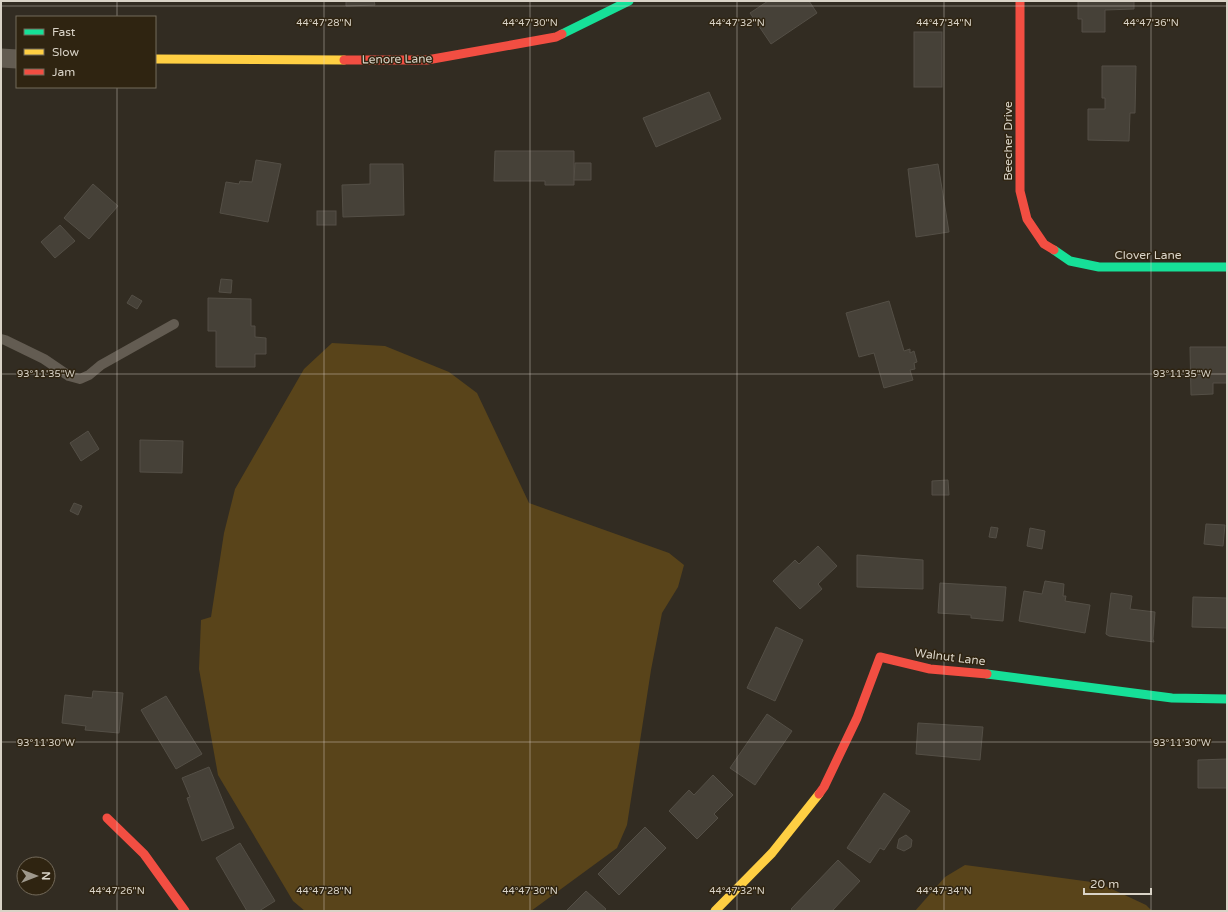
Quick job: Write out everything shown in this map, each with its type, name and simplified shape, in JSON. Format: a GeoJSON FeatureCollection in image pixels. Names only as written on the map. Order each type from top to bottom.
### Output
{"type":"FeatureCollection","features":[{"type":"Feature","properties":{"kind":"street","name":"Lenore Lane"},"geometry":{"type":"LineString","coordinates":[[156,59],[427,60],[556,37],[629,1]]}},
{"type":"Feature","properties":{"kind":"street","name":"Beecher Drive"},"geometry":{"type":"LineString","coordinates":[[1020,1],[1020,191],[1027,219],[1044,244],[1070,261]]}},
{"type":"Feature","properties":{"kind":"street"},"geometry":{"type":"LineString","coordinates":[[1,58],[16,58]]}},
{"type":"Feature","properties":{"kind":"street","name":"Clover Lane"},"geometry":{"type":"LineString","coordinates":[[1070,261],[1099,267],[1227,267]]}},
{"type":"Feature","properties":{"kind":"street","name":"Walnut Lane"},"geometry":{"type":"LineString","coordinates":[[715,911],[772,853],[824,786],[857,718],[880,657],[930,669],[981,673],[1172,698],[1227,699]]}},
{"type":"Feature","properties":{"kind":"street"},"geometry":{"type":"LineString","coordinates":[[107,818],[144,854],[185,911]]}},
{"type":"Feature","properties":{"kind":"lane"},"geometry":{"type":"LineString","coordinates":[[1,339],[44,359],[69,376],[80,379],[89,375],[101,365],[174,324]]}},
{"type":"Feature","properties":{"kind":"shaded area"},"geometry":{"type":"Polygon","coordinates":[[[332,343],[385,346],[449,372],[477,393],[529,503],[669,553],[684,565],[678,587],[662,613],[651,670],[627,825],[617,848],[531,911],[305,911],[293,901],[218,775],[199,669],[201,620],[211,617],[224,533],[235,489],[304,369],[332,343]]]}},
{"type":"Feature","properties":{"kind":"shaded area"},"geometry":{"type":"Polygon","coordinates":[[[965,865],[1099,883],[1146,905],[1152,911],[915,911],[945,877],[965,865]]]}},
{"type":"Feature","properties":{"kind":"building"},"geometry":{"type":"Polygon","coordinates":[[[346,1],[374,1],[375,5],[346,6],[346,1]]]}},
{"type":"Feature","properties":{"kind":"building"},"geometry":{"type":"Polygon","coordinates":[[[768,1],[809,1],[817,13],[771,44],[750,13],[768,1]]]}},
{"type":"Feature","properties":{"kind":"building"},"geometry":{"type":"Polygon","coordinates":[[[1078,1],[1134,1],[1134,9],[1105,10],[1105,32],[1082,32],[1082,19],[1078,19],[1078,1]]]}},
{"type":"Feature","properties":{"kind":"building"},"geometry":{"type":"Polygon","coordinates":[[[914,32],[942,32],[942,87],[914,87],[914,32]]]}},
{"type":"Feature","properties":{"kind":"building"},"geometry":{"type":"Polygon","coordinates":[[[1102,66],[1136,66],[1135,113],[1130,113],[1129,141],[1088,140],[1088,109],[1105,109],[1105,98],[1102,98],[1102,66]]]}},
{"type":"Feature","properties":{"kind":"building"},"geometry":{"type":"Polygon","coordinates":[[[709,92],[721,119],[656,147],[643,118],[709,92]]]}},
{"type":"Feature","properties":{"kind":"building"},"geometry":{"type":"Polygon","coordinates":[[[495,151],[574,151],[574,185],[545,185],[545,181],[494,181],[495,151]]]}},
{"type":"Feature","properties":{"kind":"building"},"geometry":{"type":"Polygon","coordinates":[[[256,160],[281,164],[268,222],[220,213],[226,182],[239,184],[240,181],[252,182],[256,160]]]}},
{"type":"Feature","properties":{"kind":"building"},"geometry":{"type":"Polygon","coordinates":[[[575,163],[591,163],[591,180],[574,180],[575,163]]]}},
{"type":"Feature","properties":{"kind":"building"},"geometry":{"type":"Polygon","coordinates":[[[370,164],[403,164],[404,215],[343,217],[342,185],[370,184],[370,164]]]}},
{"type":"Feature","properties":{"kind":"building"},"geometry":{"type":"Polygon","coordinates":[[[938,164],[949,232],[916,237],[908,169],[938,164]]]}},
{"type":"Feature","properties":{"kind":"building"},"geometry":{"type":"Polygon","coordinates":[[[93,184],[118,206],[89,239],[64,218],[93,184]]]}},
{"type":"Feature","properties":{"kind":"building"},"geometry":{"type":"Polygon","coordinates":[[[317,211],[336,211],[336,225],[317,225],[317,211]]]}},
{"type":"Feature","properties":{"kind":"building"},"geometry":{"type":"Polygon","coordinates":[[[60,225],[75,241],[55,258],[41,242],[60,225]]]}},
{"type":"Feature","properties":{"kind":"building"},"geometry":{"type":"Polygon","coordinates":[[[221,279],[232,280],[231,293],[219,292],[221,279]]]}},
{"type":"Feature","properties":{"kind":"building"},"geometry":{"type":"Polygon","coordinates":[[[132,295],[142,301],[137,309],[127,303],[132,295]]]}},
{"type":"Feature","properties":{"kind":"building"},"geometry":{"type":"Polygon","coordinates":[[[208,298],[251,299],[251,326],[255,326],[255,337],[266,338],[266,354],[255,354],[255,367],[216,367],[216,331],[208,331],[208,298]]]}},
{"type":"Feature","properties":{"kind":"building"},"geometry":{"type":"Polygon","coordinates":[[[889,301],[904,351],[910,349],[910,353],[914,351],[917,362],[914,363],[915,369],[910,370],[913,380],[884,388],[874,353],[859,357],[846,313],[889,301]]]}},
{"type":"Feature","properties":{"kind":"building"},"geometry":{"type":"Polygon","coordinates":[[[1190,347],[1227,347],[1227,383],[1213,383],[1213,394],[1191,395],[1190,347]]]}},
{"type":"Feature","properties":{"kind":"building"},"geometry":{"type":"Polygon","coordinates":[[[88,431],[99,449],[81,461],[70,443],[88,431]]]}},
{"type":"Feature","properties":{"kind":"building"},"geometry":{"type":"Polygon","coordinates":[[[140,440],[183,441],[182,473],[140,472],[140,440]]]}},
{"type":"Feature","properties":{"kind":"building"},"geometry":{"type":"Polygon","coordinates":[[[948,480],[949,495],[932,495],[932,481],[948,480]]]}},
{"type":"Feature","properties":{"kind":"building"},"geometry":{"type":"Polygon","coordinates":[[[74,503],[82,506],[78,515],[70,511],[74,503]]]}},
{"type":"Feature","properties":{"kind":"building"},"geometry":{"type":"Polygon","coordinates":[[[1206,524],[1225,525],[1223,546],[1204,544],[1206,524]]]}},
{"type":"Feature","properties":{"kind":"building"},"geometry":{"type":"Polygon","coordinates":[[[991,527],[998,528],[996,538],[989,537],[991,527]]]}},
{"type":"Feature","properties":{"kind":"building"},"geometry":{"type":"Polygon","coordinates":[[[1030,528],[1045,531],[1042,549],[1027,546],[1030,528]]]}},
{"type":"Feature","properties":{"kind":"building"},"geometry":{"type":"Polygon","coordinates":[[[818,546],[837,566],[818,584],[822,589],[800,609],[773,581],[795,560],[799,564],[818,546]]]}},
{"type":"Feature","properties":{"kind":"building"},"geometry":{"type":"Polygon","coordinates":[[[857,555],[923,560],[923,589],[857,587],[857,555]]]}},
{"type":"Feature","properties":{"kind":"building"},"geometry":{"type":"Polygon","coordinates":[[[1045,581],[1064,584],[1063,596],[1066,596],[1065,601],[1090,605],[1085,633],[1019,621],[1024,591],[1042,594],[1045,581]]]}},
{"type":"Feature","properties":{"kind":"building"},"geometry":{"type":"Polygon","coordinates":[[[940,583],[1006,587],[1003,621],[971,618],[971,615],[938,613],[940,583]]]}},
{"type":"Feature","properties":{"kind":"building"},"geometry":{"type":"Polygon","coordinates":[[[1111,593],[1132,596],[1130,609],[1155,612],[1154,642],[1109,636],[1106,634],[1111,593]]]}},
{"type":"Feature","properties":{"kind":"building"},"geometry":{"type":"Polygon","coordinates":[[[1193,597],[1227,598],[1227,628],[1192,627],[1193,597]]]}},
{"type":"Feature","properties":{"kind":"building"},"geometry":{"type":"Polygon","coordinates":[[[776,627],[803,640],[775,701],[747,688],[776,627]]]}},
{"type":"Feature","properties":{"kind":"building"},"geometry":{"type":"Polygon","coordinates":[[[93,691],[123,693],[119,733],[85,730],[86,726],[62,723],[65,695],[92,698],[93,691]]]}},
{"type":"Feature","properties":{"kind":"building"},"geometry":{"type":"Polygon","coordinates":[[[166,696],[202,754],[176,769],[141,710],[166,696]]]}},
{"type":"Feature","properties":{"kind":"building"},"geometry":{"type":"Polygon","coordinates":[[[767,714],[792,731],[755,785],[730,768],[767,714]]]}},
{"type":"Feature","properties":{"kind":"building"},"geometry":{"type":"Polygon","coordinates":[[[918,723],[983,727],[980,760],[916,754],[918,723]]]}},
{"type":"Feature","properties":{"kind":"building"},"geometry":{"type":"Polygon","coordinates":[[[1227,759],[1227,788],[1198,788],[1198,760],[1227,759]]]}},
{"type":"Feature","properties":{"kind":"building"},"geometry":{"type":"Polygon","coordinates":[[[209,767],[234,828],[202,841],[187,798],[190,797],[182,778],[209,767]]]}},
{"type":"Feature","properties":{"kind":"building"},"geometry":{"type":"Polygon","coordinates":[[[713,775],[733,795],[714,814],[718,818],[697,839],[669,811],[689,790],[694,795],[713,775]]]}},
{"type":"Feature","properties":{"kind":"building"},"geometry":{"type":"Polygon","coordinates":[[[884,793],[910,811],[884,850],[880,848],[870,863],[847,848],[884,793]]]}},
{"type":"Feature","properties":{"kind":"building"},"geometry":{"type":"Polygon","coordinates":[[[645,827],[666,848],[619,895],[598,874],[645,827]]]}},
{"type":"Feature","properties":{"kind":"building"},"geometry":{"type":"Polygon","coordinates":[[[906,835],[912,840],[911,847],[904,851],[897,848],[899,839],[906,835]]]}},
{"type":"Feature","properties":{"kind":"building"},"geometry":{"type":"Polygon","coordinates":[[[240,843],[275,901],[259,911],[247,911],[216,858],[240,843]]]}},
{"type":"Feature","properties":{"kind":"building"},"geometry":{"type":"Polygon","coordinates":[[[838,860],[860,881],[832,911],[793,911],[791,909],[838,860]]]}},
{"type":"Feature","properties":{"kind":"building"},"geometry":{"type":"Polygon","coordinates":[[[586,891],[606,909],[604,911],[566,911],[586,891]]]}},
{"type":"Feature","properties":{"kind":"traffic: fast"},"geometry":{"type":"LineString","coordinates":[[562,34],[629,1]]}},
{"type":"Feature","properties":{"kind":"traffic: fast"},"geometry":{"type":"LineString","coordinates":[[1054,250],[1070,261],[1099,267],[1227,267]]}},
{"type":"Feature","properties":{"kind":"traffic: fast"},"geometry":{"type":"LineString","coordinates":[[987,674],[1172,698],[1227,699]]}},
{"type":"Feature","properties":{"kind":"traffic: slow"},"geometry":{"type":"LineString","coordinates":[[156,59],[344,60]]}},
{"type":"Feature","properties":{"kind":"traffic: slow"},"geometry":{"type":"LineString","coordinates":[[715,911],[772,853],[819,794]]}},
{"type":"Feature","properties":{"kind":"traffic: jam"},"geometry":{"type":"LineString","coordinates":[[1020,1],[1020,191],[1027,219],[1044,244],[1054,250]]}},
{"type":"Feature","properties":{"kind":"traffic: jam"},"geometry":{"type":"LineString","coordinates":[[344,60],[427,60],[556,37],[562,34]]}},
{"type":"Feature","properties":{"kind":"traffic: jam"},"geometry":{"type":"LineString","coordinates":[[819,794],[824,787],[857,718],[880,657],[930,669],[987,674]]}},
{"type":"Feature","properties":{"kind":"traffic: jam"},"geometry":{"type":"LineString","coordinates":[[107,818],[144,854],[185,911]]}}]}
